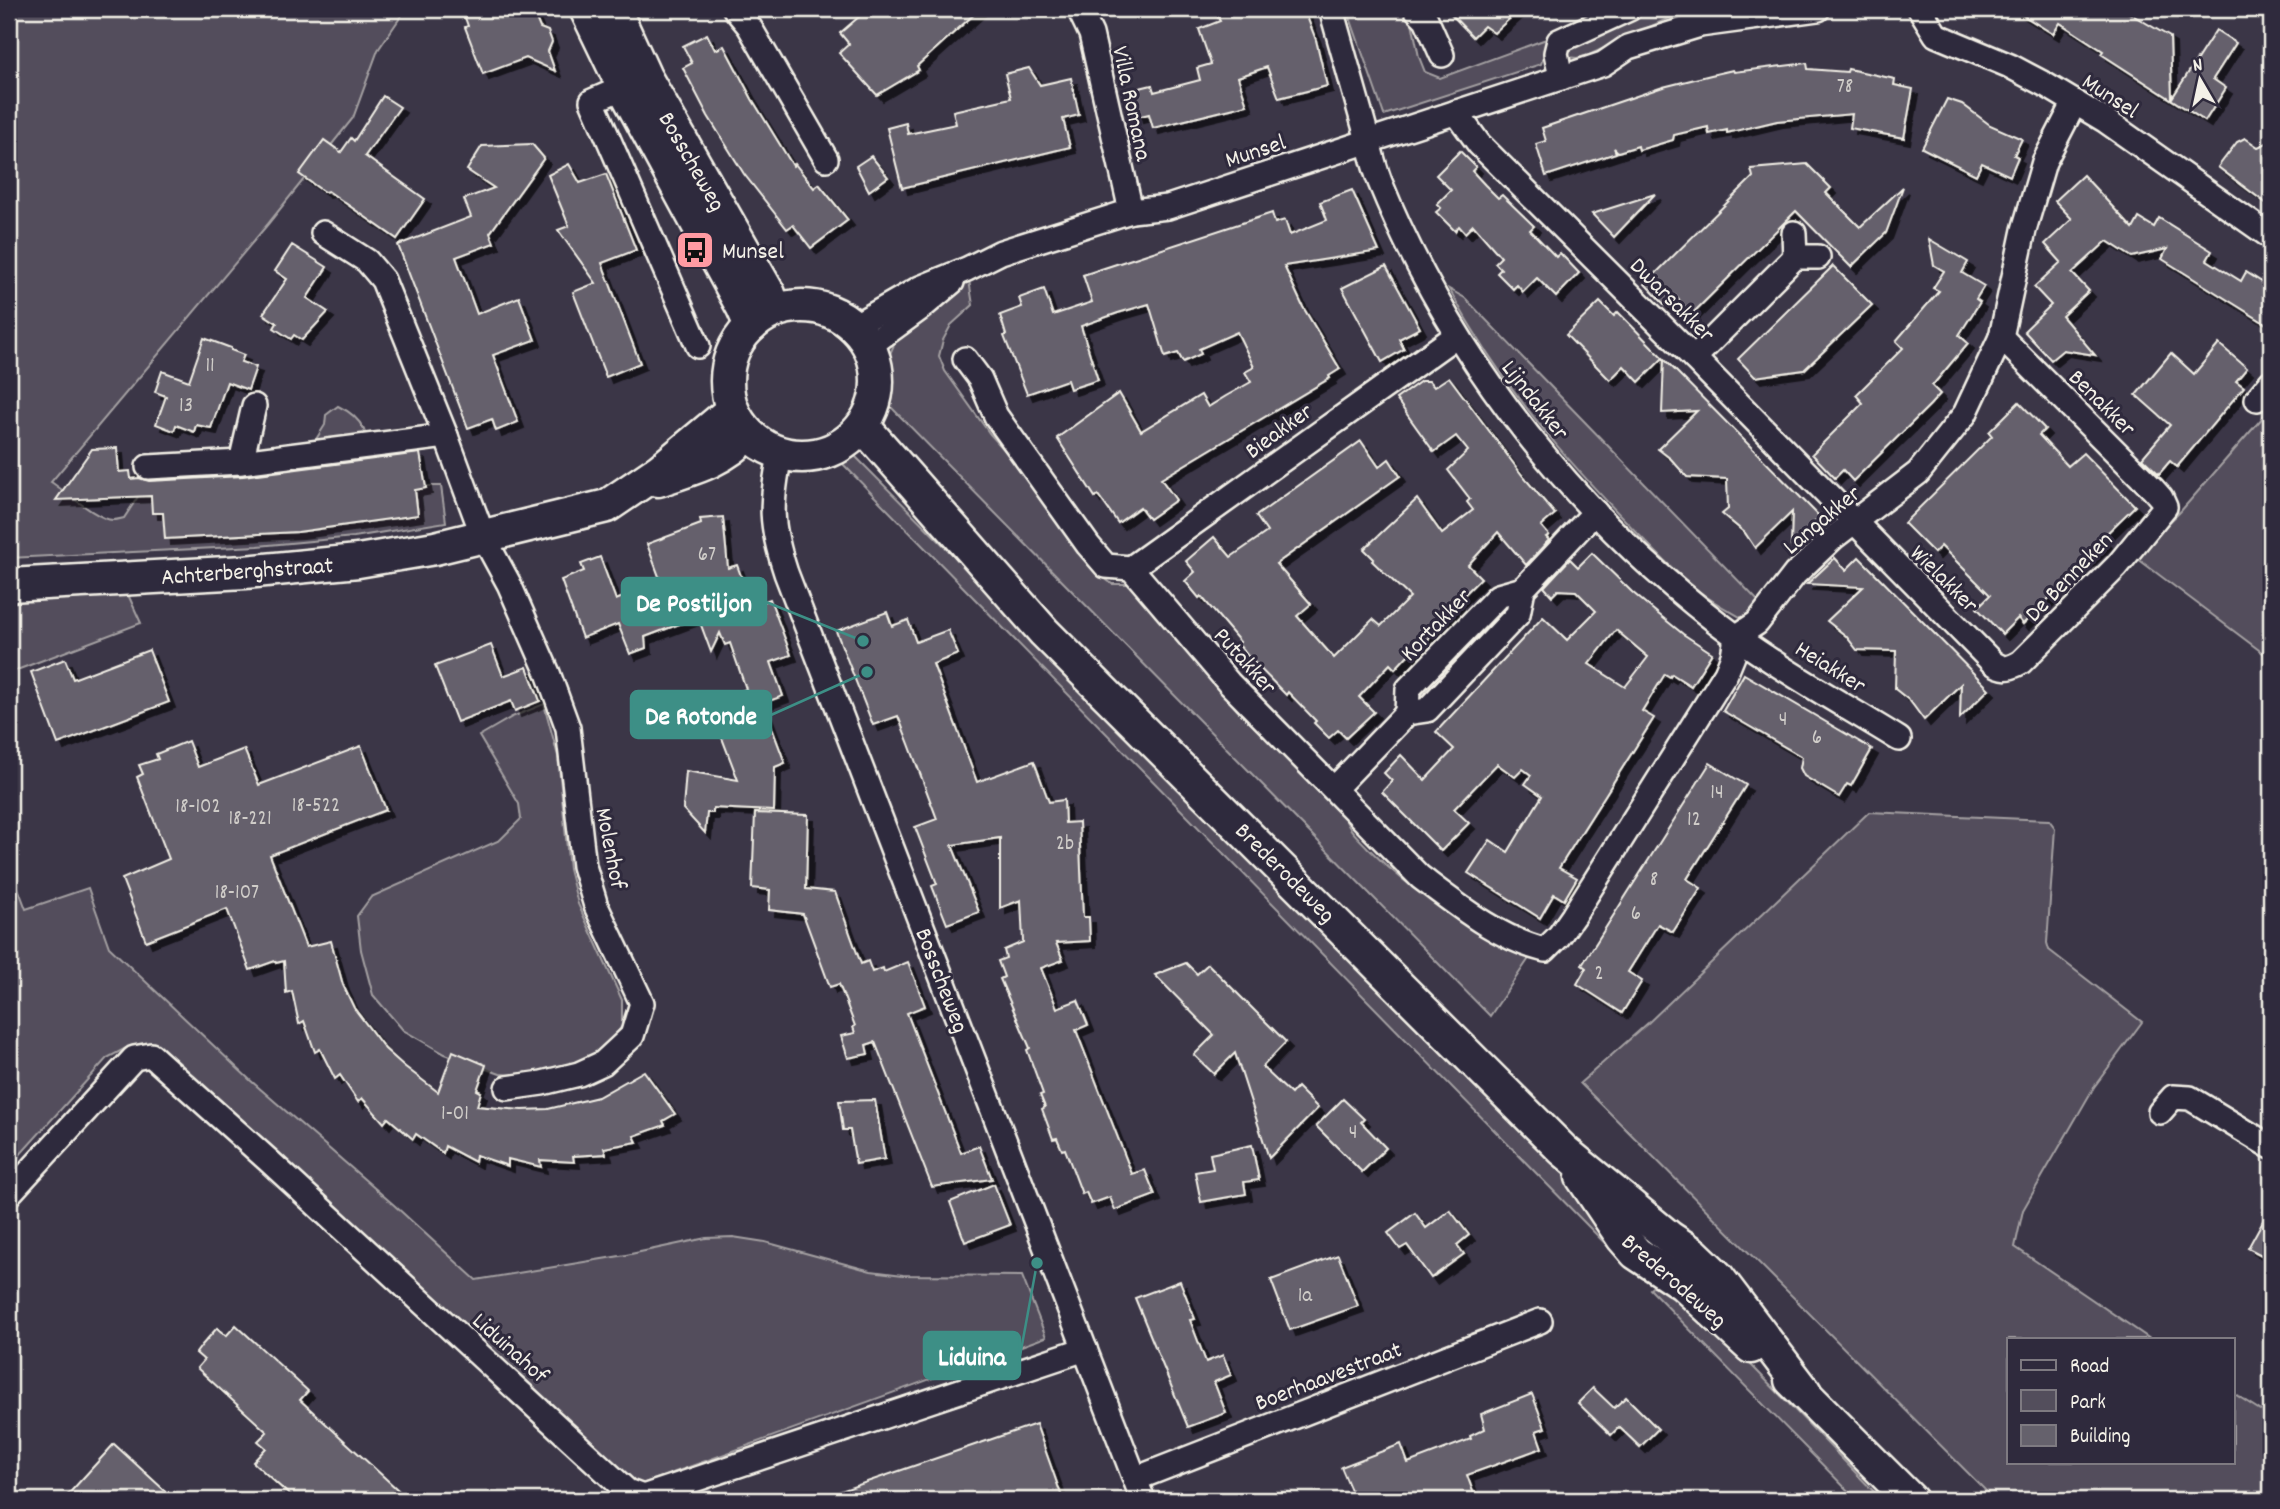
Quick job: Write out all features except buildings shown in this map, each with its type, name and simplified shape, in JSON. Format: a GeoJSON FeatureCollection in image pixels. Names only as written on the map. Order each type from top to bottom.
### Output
{"type":"FeatureCollection","features":[{"type":"Feature","properties":{"kind":"main road","name":"Bosscheweg"},"geometry":{"type":"LineString","coordinates":[[586,9],[769,293],[763,318]]}},
{"type":"Feature","properties":{"kind":"main road","name":"Bosscheweg"},"geometry":{"type":"LineString","coordinates":[[614,9],[635,82]]}},
{"type":"Feature","properties":{"kind":"main road"},"geometry":{"type":"LineString","coordinates":[[808,306],[825,310],[861,336],[876,366],[877,388],[872,409],[854,435],[828,452],[809,457],[780,455],[758,443],[740,422],[727,393],[729,365],[739,340],[763,318],[792,307],[808,306]]}},
{"type":"Feature","properties":{"kind":"main road","name":"Achterberghstraat"},"geometry":{"type":"LineString","coordinates":[[9,585],[245,572],[358,561],[435,548],[607,506],[660,470],[740,422]]}},
{"type":"Feature","properties":{"kind":"main road","name":"Brederodeweg"},"geometry":{"type":"LineString","coordinates":[[854,435],[948,545],[1009,594],[1563,1150],[1670,1238],[1694,1254],[1717,1276],[1805,1392],[1911,1500]]}},
{"type":"Feature","properties":{"kind":"street"},"geometry":{"type":"LineString","coordinates":[[735,9],[749,26],[826,159]]}},
{"type":"Feature","properties":{"kind":"street","name":"Villa Romana"},"geometry":{"type":"LineString","coordinates":[[1079,9],[1091,34],[1131,211]]}},
{"type":"Feature","properties":{"kind":"street","name":"Lijndakker"},"geometry":{"type":"LineString","coordinates":[[1331,9],[1378,179],[1411,251],[1457,335],[1520,423],[1595,513],[1640,559],[1736,636]]}},
{"type":"Feature","properties":{"kind":"street"},"geometry":{"type":"LineString","coordinates":[[1416,9],[1426,19],[1442,55]]}},
{"type":"Feature","properties":{"kind":"street"},"geometry":{"type":"LineString","coordinates":[[1561,78],[1556,52],[1559,41],[1629,9]]}},
{"type":"Feature","properties":{"kind":"street","name":"Munsel"},"geometry":{"type":"LineString","coordinates":[[861,336],[921,308],[967,270],[1001,251],[1131,211],[1167,207],[1603,64],[1628,47],[1700,26],[1818,9]]}},
{"type":"Feature","properties":{"kind":"street","name":"Munsel"},"geometry":{"type":"LineString","coordinates":[[1920,9],[1936,35],[2010,66],[2075,102],[2271,237]]}},
{"type":"Feature","properties":{"kind":"street"},"geometry":{"type":"LineString","coordinates":[[635,82],[592,100],[698,346]]}},
{"type":"Feature","properties":{"kind":"street","name":"Langakker"},"geometry":{"type":"LineString","coordinates":[[1736,636],[1757,623],[1795,574],[1834,537],[1918,472],[1965,414],[2001,337],[2033,194],[2044,162],[2075,102]]}},
{"type":"Feature","properties":{"kind":"street","name":"Dwarsakker"},"geometry":{"type":"LineString","coordinates":[[1456,112],[1479,144],[1695,358],[1854,523]]}},
{"type":"Feature","properties":{"kind":"street"},"geometry":{"type":"LineString","coordinates":[[323,233],[368,261],[383,280],[446,436],[483,537]]}},
{"type":"Feature","properties":{"kind":"street"},"geometry":{"type":"LineString","coordinates":[[1794,233],[1795,257]]}},
{"type":"Feature","properties":{"kind":"street"},"geometry":{"type":"LineString","coordinates":[[1695,358],[1795,257],[1818,257]]}},
{"type":"Feature","properties":{"kind":"street","name":"Bieakker"},"geometry":{"type":"LineString","coordinates":[[1131,568],[1457,335]]}},
{"type":"Feature","properties":{"kind":"street","name":"Benakker"},"geometry":{"type":"LineString","coordinates":[[2001,337],[2153,489],[2165,508]]}},
{"type":"Feature","properties":{"kind":"street"},"geometry":{"type":"LineString","coordinates":[[965,359],[980,379],[996,416],[1088,545],[1105,566],[1131,568]]}},
{"type":"Feature","properties":{"kind":"street"},"geometry":{"type":"LineString","coordinates":[[241,462],[254,406]]}},
{"type":"Feature","properties":{"kind":"street"},"geometry":{"type":"LineString","coordinates":[[148,467],[241,462],[446,436]]}},
{"type":"Feature","properties":{"kind":"street","name":"Bosscheweg"},"geometry":{"type":"LineString","coordinates":[[780,455],[772,510],[777,543],[786,573],[1139,1490]]}},
{"type":"Feature","properties":{"kind":"street","name":"De Benneken"},"geometry":{"type":"LineString","coordinates":[[2000,667],[2011,668],[2021,662],[2117,566],[2165,508]]}},
{"type":"Feature","properties":{"kind":"street"},"geometry":{"type":"LineString","coordinates":[[1334,789],[1407,713],[1427,710],[1518,614],[1523,589],[1595,513]]}},
{"type":"Feature","properties":{"kind":"street","name":"Wielakker"},"geometry":{"type":"LineString","coordinates":[[1854,523],[2000,667]]}},
{"type":"Feature","properties":{"kind":"street","name":"Molenhof"},"geometry":{"type":"LineString","coordinates":[[483,537],[509,584],[548,673],[568,728],[584,866],[596,906],[642,1003],[632,1036],[603,1063],[542,1083],[507,1088]]}},
{"type":"Feature","properties":{"kind":"street","name":"Putakker"},"geometry":{"type":"LineString","coordinates":[[1131,568],[1229,683],[1420,877],[1447,898],[1521,944],[1545,950],[1573,916],[1726,673],[1733,656],[1736,636]]}},
{"type":"Feature","properties":{"kind":"street","name":"Heiakker"},"geometry":{"type":"LineString","coordinates":[[1736,636],[1899,739]]}},
{"type":"Feature","properties":{"kind":"street","name":"Liduinahof"},"geometry":{"type":"LineString","coordinates":[[9,1195],[134,1058],[151,1055],[627,1491],[643,1497],[1085,1349]]}},
{"type":"Feature","properties":{"kind":"street"},"geometry":{"type":"LineString","coordinates":[[2160,1112],[2173,1097],[2190,1098],[2271,1147]]}},
{"type":"Feature","properties":{"kind":"street","name":"Boerhaavestraat"},"geometry":{"type":"LineString","coordinates":[[1139,1490],[1540,1321]]}},
{"type":"Feature","properties":{"kind":"green space"},"geometry":{"type":"Polygon","coordinates":[[[9,9],[406,9],[378,50],[353,118],[268,224],[51,482],[107,519],[124,518],[149,480],[172,491],[226,476],[257,471],[313,444],[325,425],[326,415],[338,406],[354,416],[364,429],[366,463],[406,486],[441,486],[446,522],[354,537],[258,546],[9,558],[9,9]]]}},
{"type":"Feature","properties":{"kind":"green space"},"geometry":{"type":"Polygon","coordinates":[[[1347,9],[1401,9],[1412,22],[1425,72],[1440,78],[1549,38],[1541,64],[1384,115],[1347,9]]]}},
{"type":"Feature","properties":{"kind":"green space"},"geometry":{"type":"Polygon","coordinates":[[[1653,9],[1701,9],[1669,18],[1589,55],[1567,57],[1566,52],[1571,45],[1653,9]]]}},
{"type":"Feature","properties":{"kind":"green space"},"geometry":{"type":"Polygon","coordinates":[[[969,280],[973,305],[951,325],[943,340],[939,356],[945,371],[990,434],[1019,466],[1090,567],[1112,584],[1133,584],[1155,616],[1191,654],[1237,710],[1344,814],[1350,828],[1368,848],[1424,896],[1530,957],[1490,1016],[887,403],[892,372],[889,356],[896,340],[969,280]]]}},
{"type":"Feature","properties":{"kind":"green space"},"geometry":{"type":"Polygon","coordinates":[[[1449,289],[1465,298],[1760,603],[1745,620],[1705,596],[1679,574],[1570,461],[1506,380],[1449,289]]]}},
{"type":"Feature","properties":{"kind":"green space"},"geometry":{"type":"Polygon","coordinates":[[[2271,408],[2271,659],[2134,556],[2180,512],[2271,408]]]}},
{"type":"Feature","properties":{"kind":"green space"},"geometry":{"type":"Polygon","coordinates":[[[851,452],[1525,1131],[1644,1255],[1628,1267],[838,459],[851,452]]]}},
{"type":"Feature","properties":{"kind":"green space"},"geometry":{"type":"Polygon","coordinates":[[[125,588],[141,623],[9,673],[9,593],[125,588]]]}},
{"type":"Feature","properties":{"kind":"green space"},"geometry":{"type":"Polygon","coordinates":[[[544,704],[558,756],[569,869],[578,904],[622,1000],[622,1026],[599,1054],[582,1064],[527,1076],[500,1074],[445,1054],[403,1030],[373,995],[361,950],[357,916],[371,897],[500,840],[521,819],[519,804],[479,736],[512,717],[544,704]]]}},
{"type":"Feature","properties":{"kind":"green space"},"geometry":{"type":"Polygon","coordinates":[[[1869,812],[2049,820],[2055,828],[2047,943],[2049,950],[2142,1022],[2094,1087],[2023,1210],[2015,1247],[2149,1338],[2007,1338],[2007,1464],[2234,1464],[2234,1394],[2271,1417],[2271,1500],[1995,1500],[1580,1083],[1648,1023],[1869,812]]]}},
{"type":"Feature","properties":{"kind":"green space"},"geometry":{"type":"Polygon","coordinates":[[[9,864],[26,909],[88,888],[109,947],[250,1080],[476,1280],[626,1255],[706,1238],[733,1237],[765,1242],[871,1271],[903,1275],[1022,1276],[1046,1337],[634,1487],[146,1048],[126,1048],[107,1058],[9,1167],[9,864]]]}},
{"type":"Feature","properties":{"kind":"green space"},"geometry":{"type":"Polygon","coordinates":[[[1665,1276],[1882,1500],[1857,1500],[1650,1289],[1665,1276]]]}},
{"type":"Feature","properties":{"kind":"place","name":"Munsel"},"geometry":{"type":"Point","coordinates":[695,250]}},
{"type":"Feature","properties":{"kind":"place","name":"De Postiljon"},"geometry":{"type":"Point","coordinates":[863,641]}},
{"type":"Feature","properties":{"kind":"place","name":"De Rotonde"},"geometry":{"type":"Point","coordinates":[867,672]}},
{"type":"Feature","properties":{"kind":"place","name":"Liduina"},"geometry":{"type":"Point","coordinates":[1037,1263]}}]}
